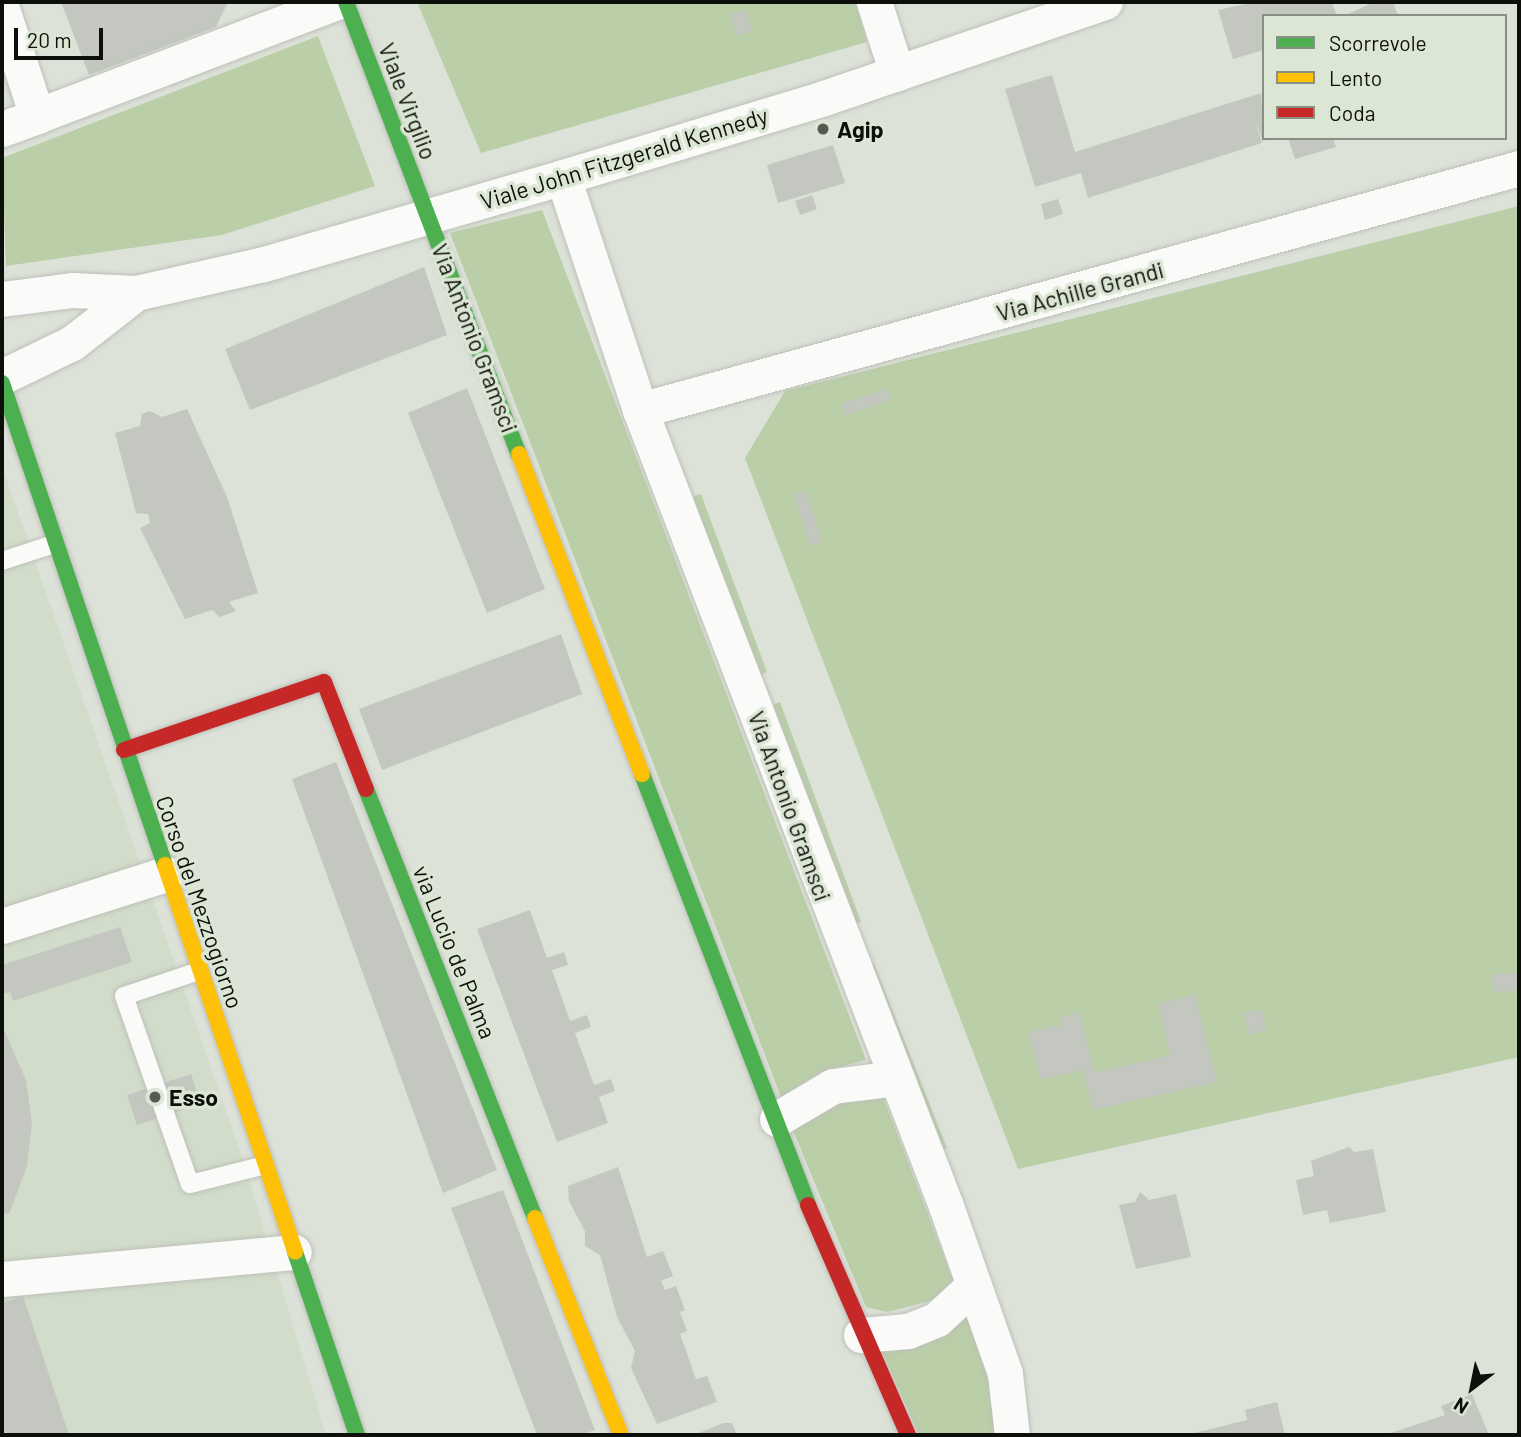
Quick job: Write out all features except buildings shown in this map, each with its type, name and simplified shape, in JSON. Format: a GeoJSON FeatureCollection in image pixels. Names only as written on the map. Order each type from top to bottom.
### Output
{"type":"FeatureCollection","features":[{"type":"Feature","properties":{"kind":"street"},"geometry":{"type":"LineString","coordinates":[[2,130],[337,2]]}},
{"type":"Feature","properties":{"kind":"street","name":"Viale Virgilio"},"geometry":{"type":"LineString","coordinates":[[346,2],[428,216]]}},
{"type":"Feature","properties":{"kind":"street"},"geometry":{"type":"LineString","coordinates":[[874,2],[897,73]]}},
{"type":"Feature","properties":{"kind":"street","name":"Viale John Fitzgerald Kennedy"},"geometry":{"type":"LineString","coordinates":[[136,293],[428,216],[563,177],[897,73],[1059,10],[1105,2]]}},
{"type":"Feature","properties":{"kind":"street"},"geometry":{"type":"LineString","coordinates":[[2,9],[37,116]]}},
{"type":"Feature","properties":{"kind":"street","name":"Via Achille Grandi"},"geometry":{"type":"LineString","coordinates":[[640,410],[1519,168]]}},
{"type":"Feature","properties":{"kind":"street","name":"Via Antonio Gramsci"},"geometry":{"type":"LineString","coordinates":[[563,177],[640,410],[974,1285],[1005,1374],[1012,1435]]}},
{"type":"Feature","properties":{"kind":"street","name":"Via Antonio Gramsci"},"geometry":{"type":"LineString","coordinates":[[428,216],[861,1335],[908,1435]]}},
{"type":"Feature","properties":{"kind":"street"},"geometry":{"type":"LineString","coordinates":[[2,299],[73,290],[136,293]]}},
{"type":"Feature","properties":{"kind":"street"},"geometry":{"type":"LineString","coordinates":[[2,377],[72,342],[136,293]]}},
{"type":"Feature","properties":{"kind":"street","name":"Corso del Mezzogiorno"},"geometry":{"type":"LineString","coordinates":[[2,383],[356,1435]]}},
{"type":"Feature","properties":{"kind":"street","name":"via Lucio de Palma"},"geometry":{"type":"LineString","coordinates":[[124,750],[324,682],[621,1435]]}},
{"type":"Feature","properties":{"kind":"street"},"geometry":{"type":"LineString","coordinates":[[2,926],[166,874]]}},
{"type":"Feature","properties":{"kind":"street"},"geometry":{"type":"LineString","coordinates":[[778,1119],[832,1086],[896,1078]]}},
{"type":"Feature","properties":{"kind":"street"},"geometry":{"type":"LineString","coordinates":[[2,1279],[294,1252]]}},
{"type":"Feature","properties":{"kind":"street"},"geometry":{"type":"LineString","coordinates":[[861,1335],[908,1331],[937,1319],[974,1285]]}},
{"type":"Feature","properties":{"kind":"lane"},"geometry":{"type":"LineString","coordinates":[[2,561],[54,544]]}},
{"type":"Feature","properties":{"kind":"lane"},"geometry":{"type":"LineString","coordinates":[[199,971],[124,996],[190,1184],[265,1165]]}},
{"type":"Feature","properties":{"kind":"shaded area"},"geometry":{"type":"Polygon","coordinates":[[[2,466],[244,1163],[326,1435],[2,1435],[2,466]]]}},
{"type":"Feature","properties":{"kind":"green space"},"geometry":{"type":"Polygon","coordinates":[[[417,2],[855,2],[867,42],[481,153],[417,2]]]}},
{"type":"Feature","properties":{"kind":"green space"},"geometry":{"type":"Polygon","coordinates":[[[318,36],[375,186],[222,235],[6,266],[2,158],[318,36]]]}},
{"type":"Feature","properties":{"kind":"green space"},"geometry":{"type":"Polygon","coordinates":[[[1519,206],[1519,1057],[1018,1169],[745,458],[785,391],[1519,206]]]}},
{"type":"Feature","properties":{"kind":"green space"},"geometry":{"type":"Polygon","coordinates":[[[542,210],[866,1060],[821,1072],[781,1097],[450,233],[542,210]]]}},
{"type":"Feature","properties":{"kind":"green space"},"geometry":{"type":"Polygon","coordinates":[[[701,494],[767,672],[753,677],[687,499],[701,494]]]}},
{"type":"Feature","properties":{"kind":"green space"},"geometry":{"type":"Polygon","coordinates":[[[780,702],[861,922],[849,927],[769,706],[780,702]]]}},
{"type":"Feature","properties":{"kind":"green space"},"geometry":{"type":"Polygon","coordinates":[[[874,964],[947,1148],[938,1152],[866,968],[874,964]]]}},
{"type":"Feature","properties":{"kind":"green space"},"geometry":{"type":"Polygon","coordinates":[[[882,1094],[953,1280],[934,1300],[887,1312],[866,1307],[790,1123],[842,1097],[882,1094]]]}},
{"type":"Feature","properties":{"kind":"green space"},"geometry":{"type":"Polygon","coordinates":[[[966,1311],[992,1385],[1000,1435],[919,1435],[880,1347],[966,1311]]]}},
{"type":"Feature","properties":{"kind":"traffic: fast"},"geometry":{"type":"LineString","coordinates":[[346,2],[519,454]]}},
{"type":"Feature","properties":{"kind":"traffic: fast"},"geometry":{"type":"LineString","coordinates":[[2,383],[165,865]]}},
{"type":"Feature","properties":{"kind":"traffic: fast"},"geometry":{"type":"LineString","coordinates":[[642,774],[808,1205]]}},
{"type":"Feature","properties":{"kind":"traffic: fast"},"geometry":{"type":"LineString","coordinates":[[366,789],[535,1218]]}},
{"type":"Feature","properties":{"kind":"traffic: fast"},"geometry":{"type":"LineString","coordinates":[[295,1252],[357,1435]]}},
{"type":"Feature","properties":{"kind":"traffic: slow"},"geometry":{"type":"LineString","coordinates":[[519,454],[642,774]]}},
{"type":"Feature","properties":{"kind":"traffic: slow"},"geometry":{"type":"LineString","coordinates":[[165,865],[295,1252]]}},
{"type":"Feature","properties":{"kind":"traffic: slow"},"geometry":{"type":"LineString","coordinates":[[535,1218],[621,1435]]}},
{"type":"Feature","properties":{"kind":"traffic: jam"},"geometry":{"type":"LineString","coordinates":[[124,750],[324,682],[366,789]]}},
{"type":"Feature","properties":{"kind":"traffic: jam"},"geometry":{"type":"LineString","coordinates":[[808,1205],[908,1435]]}},
{"type":"Feature","properties":{"kind":"place","name":"Agip"},"geometry":{"type":"Point","coordinates":[823,129]}},
{"type":"Feature","properties":{"kind":"place","name":"Esso"},"geometry":{"type":"Point","coordinates":[155,1097]}}]}
